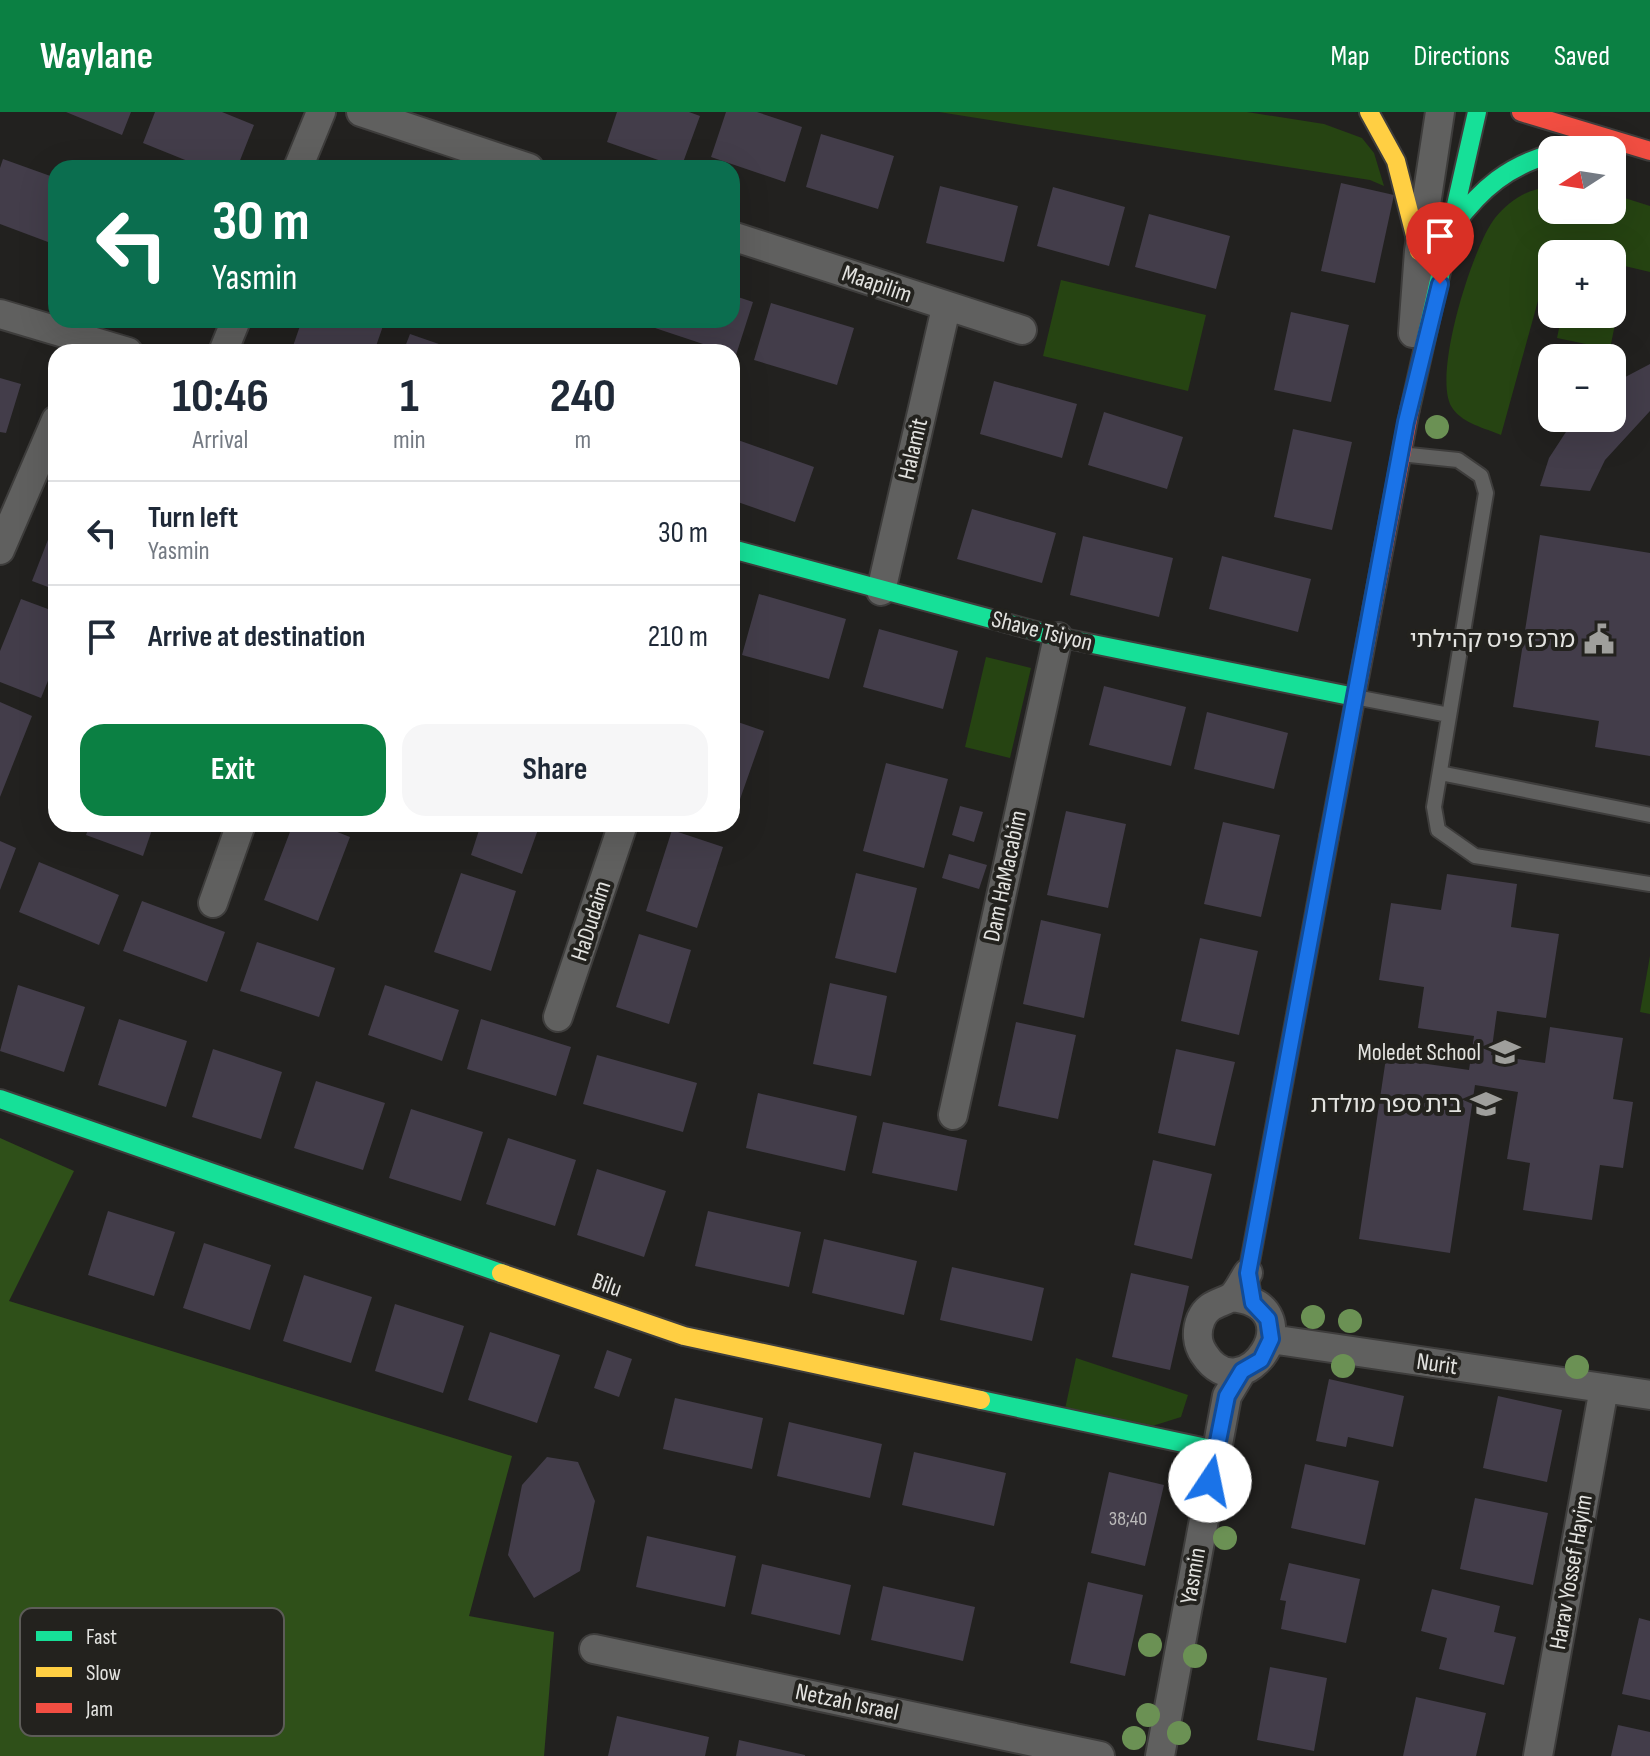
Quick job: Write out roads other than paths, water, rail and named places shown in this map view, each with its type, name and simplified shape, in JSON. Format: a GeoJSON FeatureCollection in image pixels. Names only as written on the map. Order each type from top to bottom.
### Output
{"type":"FeatureCollection","features":[{"type":"Feature","properties":{"kind":"street"},"geometry":{"type":"LineString","coordinates":[[301,160],[321,112]]}},
{"type":"Feature","properties":{"kind":"street"},"geometry":{"type":"LineString","coordinates":[[361,112],[505,160]]}},
{"type":"Feature","properties":{"kind":"street"},"geometry":{"type":"LineString","coordinates":[[1369,112],[1383,130],[1398,162],[1419,251]]}},
{"type":"Feature","properties":{"kind":"street","name":"Yasmin"},"geometry":{"type":"LineString","coordinates":[[1406,422],[1419,251],[1440,112]]}},
{"type":"Feature","properties":{"kind":"street","name":"Yasmin"},"geometry":{"type":"LineString","coordinates":[[1160,1756],[1231,1370],[1202,1352],[1198,1328],[1209,1307],[1242,1300],[1406,422],[1477,112]]}},
{"type":"Feature","properties":{"kind":"street"},"geometry":{"type":"LineString","coordinates":[[1521,112],[1650,153]]}},
{"type":"Feature","properties":{"kind":"street"},"geometry":{"type":"LineString","coordinates":[[1626,150],[1650,153]]}},
{"type":"Feature","properties":{"kind":"street"},"geometry":{"type":"LineString","coordinates":[[1453,226],[1478,193],[1509,168],[1538,159]]}},
{"type":"Feature","properties":{"kind":"street","name":"Maapilim"},"geometry":{"type":"LineString","coordinates":[[740,239],[946,308],[1022,330]]}},
{"type":"Feature","properties":{"kind":"street","name":"Halamit"},"geometry":{"type":"LineString","coordinates":[[881,591],[946,308]]}},
{"type":"Feature","properties":{"kind":"street"},"geometry":{"type":"LineString","coordinates":[[0,314],[80,344]]}},
{"type":"Feature","properties":{"kind":"street"},"geometry":{"type":"LineString","coordinates":[[0,550],[48,439]]}},
{"type":"Feature","properties":{"kind":"street","name":"Shave Tsiyon"},"geometry":{"type":"LineString","coordinates":[[740,551],[1058,637],[1355,697]]}},
{"type":"Feature","properties":{"kind":"street","name":"Dam HaMacabim"},"geometry":{"type":"LineString","coordinates":[[953,1115],[1058,637]]}},
{"type":"Feature","properties":{"kind":"street"},"geometry":{"type":"LineString","coordinates":[[213,903],[238,832]]}},
{"type":"Feature","properties":{"kind":"street","name":"HaDudaim"},"geometry":{"type":"LineString","coordinates":[[558,1017],[620,832]]}},
{"type":"Feature","properties":{"kind":"street","name":"Bilu"},"geometry":{"type":"LineString","coordinates":[[0,1099],[684,1336],[1216,1450]]}},
{"type":"Feature","properties":{"kind":"street"},"geometry":{"type":"LineString","coordinates":[[1231,1370],[1261,1360],[1271,1339],[1268,1319],[1242,1300]]}},
{"type":"Feature","properties":{"kind":"street","name":"Nurit"},"geometry":{"type":"LineString","coordinates":[[1271,1339],[1650,1395]]}},
{"type":"Feature","properties":{"kind":"street","name":"Harav Yossef Hayim"},"geometry":{"type":"LineString","coordinates":[[1538,1756],[1604,1388]]}},
{"type":"Feature","properties":{"kind":"street","name":"Netzah Israel"},"geometry":{"type":"LineString","coordinates":[[594,1649],[1100,1756]]}},
{"type":"Feature","properties":{"kind":"lane"},"geometry":{"type":"LineString","coordinates":[[1400,454],[1458,460],[1481,476],[1486,493],[1434,807],[1438,830],[1475,856],[1650,884]]}},
{"type":"Feature","properties":{"kind":"lane"},"geometry":{"type":"LineString","coordinates":[[1355,697],[1449,715]]}},
{"type":"Feature","properties":{"kind":"lane"},"geometry":{"type":"LineString","coordinates":[[1440,773],[1650,815]]}},
{"type":"Feature","properties":{"kind":"place","name":"מרכז פיס קהילתי"},"geometry":{"type":"Point","coordinates":[1599,639]}},
{"type":"Feature","properties":{"kind":"place","name":"Moledet School"},"geometry":{"type":"Point","coordinates":[1505,1052]}},
{"type":"Feature","properties":{"kind":"place","name":"בית ספר מולדת"},"geometry":{"type":"Point","coordinates":[1486,1104]}}]}
